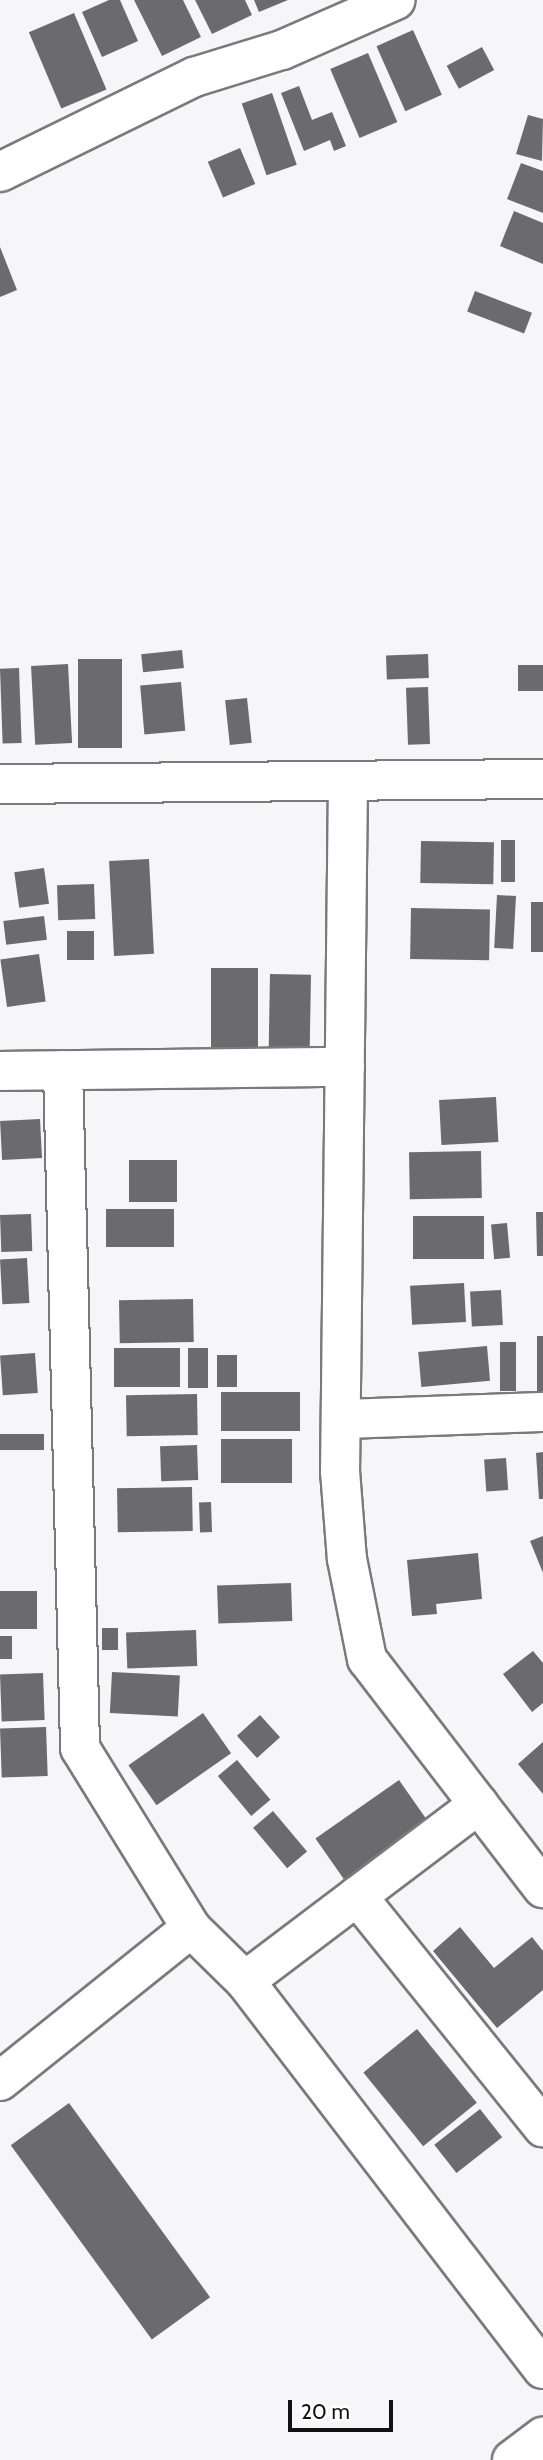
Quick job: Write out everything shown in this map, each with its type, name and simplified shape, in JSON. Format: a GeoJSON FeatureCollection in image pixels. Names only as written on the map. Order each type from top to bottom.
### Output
{"type":"FeatureCollection","features":[{"type":"Feature","properties":{"kind":"street"},"geometry":{"type":"LineString","coordinates":[[0,172],[194,77],[282,50],[396,0]]}},
{"type":"Feature","properties":{"kind":"street"},"geometry":{"type":"LineString","coordinates":[[0,785],[543,779]]}},
{"type":"Feature","properties":{"kind":"street"},"geometry":{"type":"LineString","coordinates":[[348,781],[343,1419],[347,1559],[367,1658],[543,1888]]}},
{"type":"Feature","properties":{"kind":"street"},"geometry":{"type":"LineString","coordinates":[[0,1071],[345,1068]]}},
{"type":"Feature","properties":{"kind":"street"},"geometry":{"type":"LineString","coordinates":[[63,1070],[79,1748],[191,1928],[245,1981],[543,2369]]}},
{"type":"Feature","properties":{"kind":"street"},"geometry":{"type":"LineString","coordinates":[[343,1419],[543,1412]]}},
{"type":"Feature","properties":{"kind":"street"},"geometry":{"type":"LineString","coordinates":[[245,1981],[479,1804]]}},
{"type":"Feature","properties":{"kind":"street"},"geometry":{"type":"LineString","coordinates":[[357,1896],[543,2127]]}},
{"type":"Feature","properties":{"kind":"street"},"geometry":{"type":"LineString","coordinates":[[0,2081],[191,1928]]}},
{"type":"Feature","properties":{"kind":"street"},"geometry":{"type":"LineString","coordinates":[[512,2460],[543,2437]]}},
{"type":"Feature","properties":{"kind":"building"},"geometry":{"type":"Polygon","coordinates":[[[109,0],[120,0],[138,41],[102,57],[82,12],[109,0]]]}},
{"type":"Feature","properties":{"kind":"building"},"geometry":{"type":"Polygon","coordinates":[[[134,0],[183,0],[201,37],[162,56],[134,0]]]}},
{"type":"Feature","properties":{"kind":"building"},"geometry":{"type":"Polygon","coordinates":[[[195,0],[245,0],[252,15],[212,34],[195,0]]]}},
{"type":"Feature","properties":{"kind":"building"},"geometry":{"type":"Polygon","coordinates":[[[254,0],[288,0],[259,12],[254,0]]]}},
{"type":"Feature","properties":{"kind":"building"},"geometry":{"type":"Polygon","coordinates":[[[74,13],[106,89],[61,109],[29,32],[74,13]]]}},
{"type":"Feature","properties":{"kind":"building"},"geometry":{"type":"Polygon","coordinates":[[[413,30],[442,95],[405,111],[376,46],[413,30]]]}},
{"type":"Feature","properties":{"kind":"building"},"geometry":{"type":"Polygon","coordinates":[[[482,47],[494,70],[459,89],[447,66],[482,47]]]}},
{"type":"Feature","properties":{"kind":"building"},"geometry":{"type":"Polygon","coordinates":[[[368,53],[397,122],[360,138],[330,69],[368,53]]]}},
{"type":"Feature","properties":{"kind":"building"},"geometry":{"type":"Polygon","coordinates":[[[299,86],[312,120],[332,112],[346,146],[334,151],[330,140],[304,151],[281,93],[299,86]]]}},
{"type":"Feature","properties":{"kind":"building"},"geometry":{"type":"Polygon","coordinates":[[[272,93],[297,165],[266,175],[242,103],[272,93]]]}},
{"type":"Feature","properties":{"kind":"building"},"geometry":{"type":"Polygon","coordinates":[[[528,115],[543,119],[542,161],[516,154],[528,115]]]}},
{"type":"Feature","properties":{"kind":"building"},"geometry":{"type":"Polygon","coordinates":[[[240,148],[255,184],[223,198],[208,162],[240,148]]]}},
{"type":"Feature","properties":{"kind":"building"},"geometry":{"type":"Polygon","coordinates":[[[521,163],[543,171],[543,213],[507,199],[521,163]]]}},
{"type":"Feature","properties":{"kind":"building"},"geometry":{"type":"Polygon","coordinates":[[[514,211],[543,223],[543,264],[500,246],[514,211]]]}},
{"type":"Feature","properties":{"kind":"building"},"geometry":{"type":"Polygon","coordinates":[[[0,247],[17,290],[0,297],[0,247]]]}},
{"type":"Feature","properties":{"kind":"building"},"geometry":{"type":"Polygon","coordinates":[[[475,291],[532,313],[524,333],[467,312],[475,291]]]}},
{"type":"Feature","properties":{"kind":"building"},"geometry":{"type":"Polygon","coordinates":[[[182,650],[184,668],[143,672],[141,654],[182,650]]]}},
{"type":"Feature","properties":{"kind":"building"},"geometry":{"type":"Polygon","coordinates":[[[428,654],[429,678],[387,679],[386,655],[428,654]]]}},
{"type":"Feature","properties":{"kind":"building"},"geometry":{"type":"Polygon","coordinates":[[[78,659],[122,659],[122,748],[78,748],[78,659]]]}},
{"type":"Feature","properties":{"kind":"building"},"geometry":{"type":"Polygon","coordinates":[[[68,664],[72,743],[35,745],[31,666],[68,664]]]}},
{"type":"Feature","properties":{"kind":"building"},"geometry":{"type":"Polygon","coordinates":[[[518,665],[543,665],[543,691],[518,691],[518,665]]]}},
{"type":"Feature","properties":{"kind":"building"},"geometry":{"type":"Polygon","coordinates":[[[19,668],[22,743],[3,744],[0,669],[19,668]]]}},
{"type":"Feature","properties":{"kind":"building"},"geometry":{"type":"Polygon","coordinates":[[[181,682],[185,731],[144,734],[140,686],[181,682]]]}},
{"type":"Feature","properties":{"kind":"building"},"geometry":{"type":"Polygon","coordinates":[[[428,687],[430,744],[408,745],[406,688],[428,687]]]}},
{"type":"Feature","properties":{"kind":"building"},"geometry":{"type":"Polygon","coordinates":[[[247,698],[252,743],[230,745],[225,700],[247,698]]]}},
{"type":"Feature","properties":{"kind":"building"},"geometry":{"type":"Polygon","coordinates":[[[501,840],[515,840],[515,882],[501,882],[501,840]]]}},
{"type":"Feature","properties":{"kind":"building"},"geometry":{"type":"Polygon","coordinates":[[[421,841],[494,842],[493,884],[420,883],[421,841]]]}},
{"type":"Feature","properties":{"kind":"building"},"geometry":{"type":"Polygon","coordinates":[[[149,859],[154,954],[114,956],[109,861],[149,859]]]}},
{"type":"Feature","properties":{"kind":"building"},"geometry":{"type":"Polygon","coordinates":[[[44,868],[49,904],[19,908],[14,872],[44,868]]]}},
{"type":"Feature","properties":{"kind":"building"},"geometry":{"type":"Polygon","coordinates":[[[94,884],[95,919],[58,920],[57,885],[94,884]]]}},
{"type":"Feature","properties":{"kind":"building"},"geometry":{"type":"Polygon","coordinates":[[[497,895],[516,896],[513,949],[494,948],[497,895]]]}},
{"type":"Feature","properties":{"kind":"building"},"geometry":{"type":"Polygon","coordinates":[[[531,902],[543,902],[543,952],[531,952],[531,902]]]}},
{"type":"Feature","properties":{"kind":"building"},"geometry":{"type":"Polygon","coordinates":[[[411,908],[490,909],[489,960],[410,959],[411,908]]]}},
{"type":"Feature","properties":{"kind":"building"},"geometry":{"type":"Polygon","coordinates":[[[44,916],[47,940],[6,945],[3,921],[44,916]]]}},
{"type":"Feature","properties":{"kind":"building"},"geometry":{"type":"Polygon","coordinates":[[[67,931],[94,931],[94,960],[67,960],[67,931]]]}},
{"type":"Feature","properties":{"kind":"building"},"geometry":{"type":"Polygon","coordinates":[[[39,954],[46,1002],[7,1007],[0,959],[39,954]]]}},
{"type":"Feature","properties":{"kind":"building"},"geometry":{"type":"Polygon","coordinates":[[[211,968],[258,968],[258,1049],[211,1049],[211,968]]]}},
{"type":"Feature","properties":{"kind":"building"},"geometry":{"type":"Polygon","coordinates":[[[270,974],[311,975],[310,1048],[269,1047],[270,974]]]}},
{"type":"Feature","properties":{"kind":"building"},"geometry":{"type":"Polygon","coordinates":[[[496,1097],[498,1142],[441,1145],[439,1100],[496,1097]]]}},
{"type":"Feature","properties":{"kind":"building"},"geometry":{"type":"Polygon","coordinates":[[[40,1119],[42,1158],[2,1160],[0,1121],[40,1119]]]}},
{"type":"Feature","properties":{"kind":"building"},"geometry":{"type":"Polygon","coordinates":[[[481,1151],[482,1198],[410,1199],[409,1152],[481,1151]]]}},
{"type":"Feature","properties":{"kind":"building"},"geometry":{"type":"Polygon","coordinates":[[[129,1160],[177,1160],[177,1202],[129,1202],[129,1160]]]}},
{"type":"Feature","properties":{"kind":"building"},"geometry":{"type":"Polygon","coordinates":[[[106,1209],[174,1209],[174,1247],[106,1247],[106,1209]]]}},
{"type":"Feature","properties":{"kind":"building"},"geometry":{"type":"Polygon","coordinates":[[[536,1212],[543,1212],[543,1256],[537,1256],[536,1212]]]}},
{"type":"Feature","properties":{"kind":"building"},"geometry":{"type":"Polygon","coordinates":[[[31,1214],[32,1251],[1,1252],[0,1215],[31,1214]]]}},
{"type":"Feature","properties":{"kind":"building"},"geometry":{"type":"Polygon","coordinates":[[[413,1216],[484,1216],[484,1259],[413,1259],[413,1216]]]}},
{"type":"Feature","properties":{"kind":"building"},"geometry":{"type":"Polygon","coordinates":[[[507,1223],[510,1258],[494,1259],[491,1224],[507,1223]]]}},
{"type":"Feature","properties":{"kind":"building"},"geometry":{"type":"Polygon","coordinates":[[[27,1258],[29,1303],[2,1304],[0,1259],[27,1258]]]}},
{"type":"Feature","properties":{"kind":"building"},"geometry":{"type":"Polygon","coordinates":[[[464,1283],[466,1322],[412,1325],[410,1286],[464,1283]]]}},
{"type":"Feature","properties":{"kind":"building"},"geometry":{"type":"Polygon","coordinates":[[[501,1290],[503,1325],[472,1327],[470,1292],[501,1290]]]}},
{"type":"Feature","properties":{"kind":"building"},"geometry":{"type":"Polygon","coordinates":[[[193,1299],[194,1342],[120,1343],[119,1300],[193,1299]]]}},
{"type":"Feature","properties":{"kind":"building"},"geometry":{"type":"Polygon","coordinates":[[[537,1336],[543,1336],[543,1392],[537,1392],[537,1336]]]}},
{"type":"Feature","properties":{"kind":"building"},"geometry":{"type":"Polygon","coordinates":[[[500,1342],[516,1342],[516,1391],[500,1391],[500,1342]]]}},
{"type":"Feature","properties":{"kind":"building"},"geometry":{"type":"Polygon","coordinates":[[[487,1346],[490,1381],[421,1387],[418,1352],[487,1346]]]}},
{"type":"Feature","properties":{"kind":"building"},"geometry":{"type":"Polygon","coordinates":[[[114,1348],[180,1348],[180,1387],[114,1387],[114,1348]]]}},
{"type":"Feature","properties":{"kind":"building"},"geometry":{"type":"Polygon","coordinates":[[[188,1348],[208,1348],[208,1388],[188,1388],[188,1348]]]}},
{"type":"Feature","properties":{"kind":"building"},"geometry":{"type":"Polygon","coordinates":[[[35,1353],[38,1393],[3,1395],[0,1355],[35,1353]]]}},
{"type":"Feature","properties":{"kind":"building"},"geometry":{"type":"Polygon","coordinates":[[[217,1355],[237,1355],[237,1387],[217,1387],[217,1355]]]}},
{"type":"Feature","properties":{"kind":"building"},"geometry":{"type":"Polygon","coordinates":[[[221,1392],[300,1392],[300,1431],[221,1431],[221,1392]]]}},
{"type":"Feature","properties":{"kind":"building"},"geometry":{"type":"Polygon","coordinates":[[[197,1394],[198,1435],[127,1436],[126,1395],[197,1394]]]}},
{"type":"Feature","properties":{"kind":"building"},"geometry":{"type":"Polygon","coordinates":[[[0,1434],[44,1434],[44,1450],[0,1450],[0,1434]]]}},
{"type":"Feature","properties":{"kind":"building"},"geometry":{"type":"Polygon","coordinates":[[[221,1439],[292,1439],[292,1483],[221,1483],[221,1439]]]}},
{"type":"Feature","properties":{"kind":"building"},"geometry":{"type":"Polygon","coordinates":[[[197,1445],[198,1480],[161,1481],[160,1446],[197,1445]]]}},
{"type":"Feature","properties":{"kind":"building"},"geometry":{"type":"Polygon","coordinates":[[[543,1452],[543,1499],[539,1499],[536,1453],[543,1452]]]}},
{"type":"Feature","properties":{"kind":"building"},"geometry":{"type":"Polygon","coordinates":[[[506,1458],[508,1490],[486,1491],[484,1460],[506,1458]]]}},
{"type":"Feature","properties":{"kind":"building"},"geometry":{"type":"Polygon","coordinates":[[[192,1487],[193,1531],[118,1532],[117,1488],[192,1487]]]}},
{"type":"Feature","properties":{"kind":"building"},"geometry":{"type":"Polygon","coordinates":[[[199,1502],[211,1502],[212,1532],[200,1532],[199,1502]]]}},
{"type":"Feature","properties":{"kind":"building"},"geometry":{"type":"Polygon","coordinates":[[[543,1536],[543,1573],[530,1541],[543,1536]]]}},
{"type":"Feature","properties":{"kind":"building"},"geometry":{"type":"Polygon","coordinates":[[[478,1553],[482,1599],[436,1604],[437,1614],[412,1616],[407,1560],[478,1553]]]}},
{"type":"Feature","properties":{"kind":"building"},"geometry":{"type":"Polygon","coordinates":[[[291,1583],[292,1621],[218,1624],[217,1586],[291,1583]]]}},
{"type":"Feature","properties":{"kind":"building"},"geometry":{"type":"Polygon","coordinates":[[[0,1591],[37,1591],[37,1629],[0,1629],[0,1591]]]}},
{"type":"Feature","properties":{"kind":"building"},"geometry":{"type":"Polygon","coordinates":[[[102,1628],[118,1628],[118,1650],[102,1650],[102,1628]]]}},
{"type":"Feature","properties":{"kind":"building"},"geometry":{"type":"Polygon","coordinates":[[[196,1630],[197,1666],[127,1668],[126,1632],[196,1630]]]}},
{"type":"Feature","properties":{"kind":"building"},"geometry":{"type":"Polygon","coordinates":[[[0,1636],[12,1636],[12,1659],[0,1659],[0,1636]]]}},
{"type":"Feature","properties":{"kind":"building"},"geometry":{"type":"Polygon","coordinates":[[[533,1651],[543,1663],[543,1703],[532,1712],[503,1674],[533,1651]]]}},
{"type":"Feature","properties":{"kind":"building"},"geometry":{"type":"Polygon","coordinates":[[[112,1672],[180,1676],[178,1717],[110,1713],[112,1672]]]}},
{"type":"Feature","properties":{"kind":"building"},"geometry":{"type":"Polygon","coordinates":[[[43,1673],[45,1720],[2,1721],[0,1675],[43,1673]]]}},
{"type":"Feature","properties":{"kind":"building"},"geometry":{"type":"Polygon","coordinates":[[[203,1713],[231,1753],[157,1805],[128,1765],[203,1713]]]}},
{"type":"Feature","properties":{"kind":"building"},"geometry":{"type":"Polygon","coordinates":[[[260,1715],[280,1737],[257,1758],[237,1736],[260,1715]]]}},
{"type":"Feature","properties":{"kind":"building"},"geometry":{"type":"Polygon","coordinates":[[[46,1727],[48,1776],[2,1778],[0,1729],[46,1727]]]}},
{"type":"Feature","properties":{"kind":"building"},"geometry":{"type":"Polygon","coordinates":[[[543,1742],[543,1794],[518,1764],[543,1742]]]}},
{"type":"Feature","properties":{"kind":"building"},"geometry":{"type":"Polygon","coordinates":[[[237,1760],[270,1800],[251,1816],[218,1776],[237,1760]]]}},
{"type":"Feature","properties":{"kind":"building"},"geometry":{"type":"Polygon","coordinates":[[[399,1780],[436,1832],[352,1891],[315,1839],[399,1780]]]}},
{"type":"Feature","properties":{"kind":"building"},"geometry":{"type":"Polygon","coordinates":[[[273,1811],[307,1852],[287,1868],[253,1828],[273,1811]]]}},
{"type":"Feature","properties":{"kind":"building"},"geometry":{"type":"Polygon","coordinates":[[[460,1927],[494,1968],[532,1937],[543,1951],[543,1990],[497,2028],[433,1951],[460,1927]]]}},
{"type":"Feature","properties":{"kind":"building"},"geometry":{"type":"Polygon","coordinates":[[[417,2029],[477,2103],[423,2146],[363,2072],[417,2029]]]}},
{"type":"Feature","properties":{"kind":"building"},"geometry":{"type":"Polygon","coordinates":[[[69,2103],[210,2297],[152,2339],[11,2145],[69,2103]]]}},
{"type":"Feature","properties":{"kind":"building"},"geometry":{"type":"Polygon","coordinates":[[[480,2109],[502,2137],[456,2173],[434,2145],[480,2109]]]}}]}
